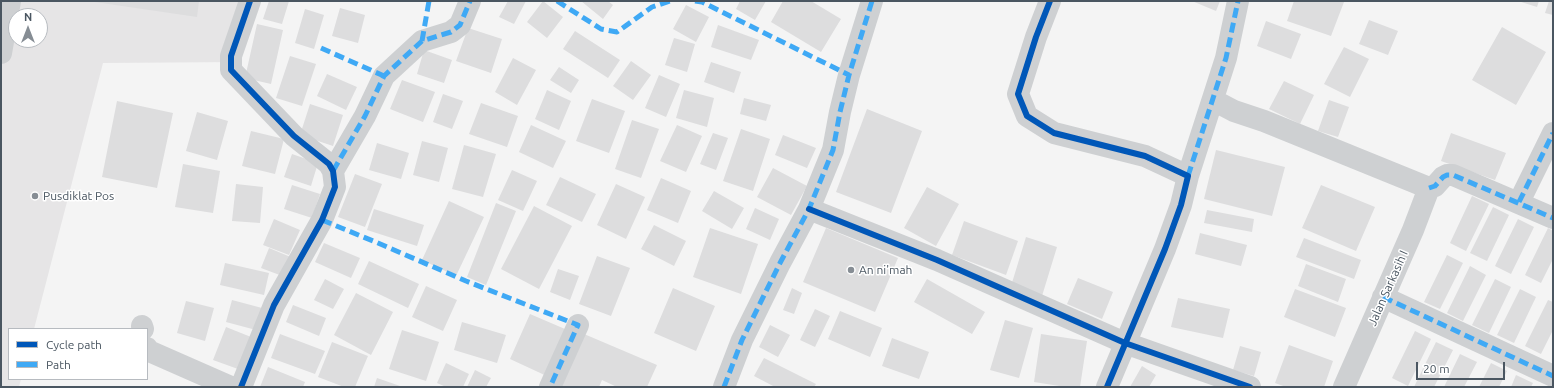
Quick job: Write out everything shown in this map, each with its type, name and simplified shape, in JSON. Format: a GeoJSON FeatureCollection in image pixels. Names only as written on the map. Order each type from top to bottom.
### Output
{"type":"FeatureCollection","features":[{"type":"Feature","properties":{"kind":"street"},"geometry":{"type":"LineString","coordinates":[[1,53],[10,1]]}},
{"type":"Feature","properties":{"kind":"street"},"geometry":{"type":"LineString","coordinates":[[241,387],[274,305],[322,220],[335,187],[334,171],[329,164],[294,136],[231,70],[231,56],[250,1]]}},
{"type":"Feature","properties":{"kind":"street"},"geometry":{"type":"LineString","coordinates":[[334,171],[365,116],[384,76],[422,41],[451,32],[460,25],[470,1]]}},
{"type":"Feature","properties":{"kind":"street"},"geometry":{"type":"LineString","coordinates":[[724,387],[742,340],[780,263],[809,209],[833,150],[849,75],[872,1]]}},
{"type":"Feature","properties":{"kind":"street"},"geometry":{"type":"LineString","coordinates":[[1050,1],[1036,37],[1018,94],[1027,116],[1054,132],[1145,156],[1188,176]]}},
{"type":"Feature","properties":{"kind":"street"},"geometry":{"type":"LineString","coordinates":[[1107,387],[1165,250],[1182,205],[1188,176],[1226,58],[1238,1]]}},
{"type":"Feature","properties":{"kind":"street"},"geometry":{"type":"LineString","coordinates":[[1213,100],[1234,111],[1264,121],[1429,188],[1435,186],[1443,177],[1447,175],[1454,175],[1553,218]]}},
{"type":"Feature","properties":{"kind":"street"},"geometry":{"type":"LineString","coordinates":[[1519,202],[1553,133]]}},
{"type":"Feature","properties":{"kind":"street","name":"Jalan Sarkasih I"},"geometry":{"type":"LineString","coordinates":[[1344,387],[1413,230],[1429,188]]}},
{"type":"Feature","properties":{"kind":"street"},"geometry":{"type":"LineString","coordinates":[[809,209],[937,260],[1126,343],[1250,387]]}},
{"type":"Feature","properties":{"kind":"street"},"geometry":{"type":"LineString","coordinates":[[1383,297],[1553,376]]}},
{"type":"Feature","properties":{"kind":"street"},"geometry":{"type":"LineString","coordinates":[[550,387],[578,325]]}},
{"type":"Feature","properties":{"kind":"street"},"geometry":{"type":"LineString","coordinates":[[148,350],[231,387]]}},
{"type":"Feature","properties":{"kind":"shaded area","name":"Pusdiklat Pos"},"geometry":{"type":"Polygon","coordinates":[[[1,1],[260,1],[239,62],[103,63],[34,328],[8,328],[8,380],[21,380],[19,387],[1,387],[1,1]]]}},
{"type":"Feature","properties":{"kind":"building"},"geometry":{"type":"Polygon","coordinates":[[[88,1],[199,1],[197,17],[88,1]]]}},
{"type":"Feature","properties":{"kind":"building"},"geometry":{"type":"Polygon","coordinates":[[[269,1],[289,1],[282,24],[263,19],[269,1]]]}},
{"type":"Feature","properties":{"kind":"building"},"geometry":{"type":"Polygon","coordinates":[[[508,1],[526,1],[514,24],[499,17],[508,1]]]}},
{"type":"Feature","properties":{"kind":"building"},"geometry":{"type":"Polygon","coordinates":[[[543,1],[563,17],[547,38],[527,22],[543,1]]]}},
{"type":"Feature","properties":{"kind":"building"},"geometry":{"type":"Polygon","coordinates":[[[581,1],[608,1],[613,5],[603,19],[581,1]]]}},
{"type":"Feature","properties":{"kind":"building"},"geometry":{"type":"Polygon","coordinates":[[[740,1],[766,1],[755,20],[736,9],[740,1]]]}},
{"type":"Feature","properties":{"kind":"building"},"geometry":{"type":"Polygon","coordinates":[[[783,1],[811,1],[841,19],[821,52],[771,22],[783,1]]]}},
{"type":"Feature","properties":{"kind":"building"},"geometry":{"type":"Polygon","coordinates":[[[1192,1],[1220,1],[1216,11],[1192,1]]]}},
{"type":"Feature","properties":{"kind":"building"},"geometry":{"type":"Polygon","coordinates":[[[1294,1],[1344,2],[1331,36],[1287,21],[1294,1]]]}},
{"type":"Feature","properties":{"kind":"building"},"geometry":{"type":"Polygon","coordinates":[[[1518,1],[1539,1],[1537,7],[1518,1]]]}},
{"type":"Feature","properties":{"kind":"building"},"geometry":{"type":"Polygon","coordinates":[[[1549,1],[1553,1],[1553,15],[1545,13],[1549,1]]]}},
{"type":"Feature","properties":{"kind":"building"},"geometry":{"type":"Polygon","coordinates":[[[686,5],[709,17],[696,42],[673,29],[686,5]]]}},
{"type":"Feature","properties":{"kind":"building"},"geometry":{"type":"Polygon","coordinates":[[[340,8],[365,15],[358,43],[332,36],[340,8]]]}},
{"type":"Feature","properties":{"kind":"building"},"geometry":{"type":"Polygon","coordinates":[[[305,9],[324,15],[314,49],[295,43],[305,9]]]}},
{"type":"Feature","properties":{"kind":"building"},"geometry":{"type":"Polygon","coordinates":[[[1369,20],[1398,31],[1388,55],[1359,44],[1369,20]]]}},
{"type":"Feature","properties":{"kind":"building"},"geometry":{"type":"Polygon","coordinates":[[[1266,21],[1301,34],[1291,59],[1257,46],[1266,21]]]}},
{"type":"Feature","properties":{"kind":"building"},"geometry":{"type":"Polygon","coordinates":[[[257,24],[283,30],[271,84],[245,78],[257,24]]]}},
{"type":"Feature","properties":{"kind":"building"},"geometry":{"type":"Polygon","coordinates":[[[718,25],[759,40],[751,60],[711,47],[718,25]]]}},
{"type":"Feature","properties":{"kind":"building"},"geometry":{"type":"Polygon","coordinates":[[[1502,27],[1546,52],[1516,105],[1472,80],[1502,27]]]}},
{"type":"Feature","properties":{"kind":"building"},"geometry":{"type":"Polygon","coordinates":[[[468,28],[502,39],[491,73],[456,61],[468,28]]]}},
{"type":"Feature","properties":{"kind":"building"},"geometry":{"type":"Polygon","coordinates":[[[575,31],[620,60],[608,78],[563,49],[575,31]]]}},
{"type":"Feature","properties":{"kind":"building"},"geometry":{"type":"Polygon","coordinates":[[[674,38],[695,44],[687,72],[665,65],[674,38]]]}},
{"type":"Feature","properties":{"kind":"building"},"geometry":{"type":"Polygon","coordinates":[[[1344,47],[1369,59],[1350,97],[1324,84],[1344,47]]]}},
{"type":"Feature","properties":{"kind":"building"},"geometry":{"type":"Polygon","coordinates":[[[424,50],[452,60],[444,83],[417,74],[424,50]]]}},
{"type":"Feature","properties":{"kind":"building"},"geometry":{"type":"Polygon","coordinates":[[[290,56],[316,64],[302,106],[276,98],[290,56]]]}},
{"type":"Feature","properties":{"kind":"building"},"geometry":{"type":"Polygon","coordinates":[[[513,58],[536,70],[517,105],[495,92],[513,58]]]}},
{"type":"Feature","properties":{"kind":"building"},"geometry":{"type":"Polygon","coordinates":[[[631,61],[651,75],[633,100],[613,86],[631,61]]]}},
{"type":"Feature","properties":{"kind":"building"},"geometry":{"type":"Polygon","coordinates":[[[711,62],[741,72],[734,93],[704,82],[711,62]]]}},
{"type":"Feature","properties":{"kind":"building"},"geometry":{"type":"Polygon","coordinates":[[[559,67],[579,80],[571,93],[550,80],[559,67]]]}},
{"type":"Feature","properties":{"kind":"building"},"geometry":{"type":"Polygon","coordinates":[[[327,74],[357,87],[346,110],[317,96],[327,74]]]}},
{"type":"Feature","properties":{"kind":"building"},"geometry":{"type":"Polygon","coordinates":[[[659,75],[680,84],[666,117],[645,108],[659,75]]]}},
{"type":"Feature","properties":{"kind":"building"},"geometry":{"type":"Polygon","coordinates":[[[402,80],[435,92],[423,122],[390,109],[402,80]]]}},
{"type":"Feature","properties":{"kind":"building"},"geometry":{"type":"Polygon","coordinates":[[[1284,81],[1314,95],[1300,124],[1269,109],[1284,81]]]}},
{"type":"Feature","properties":{"kind":"building"},"geometry":{"type":"Polygon","coordinates":[[[547,90],[571,101],[559,130],[535,119],[547,90]]]}},
{"type":"Feature","properties":{"kind":"building"},"geometry":{"type":"Polygon","coordinates":[[[684,90],[714,98],[707,127],[676,118],[684,90]]]}},
{"type":"Feature","properties":{"kind":"building"},"geometry":{"type":"Polygon","coordinates":[[[443,94],[463,101],[452,129],[433,122],[443,94]]]}},
{"type":"Feature","properties":{"kind":"building"},"geometry":{"type":"Polygon","coordinates":[[[744,98],[771,105],[766,121],[740,114],[744,98]]]}},
{"type":"Feature","properties":{"kind":"building"},"geometry":{"type":"Polygon","coordinates":[[[592,99],[625,111],[609,153],[576,141],[592,99]]]}},
{"type":"Feature","properties":{"kind":"building"},"geometry":{"type":"Polygon","coordinates":[[[1329,100],[1349,107],[1338,137],[1318,131],[1329,100]]]}},
{"type":"Feature","properties":{"kind":"building"},"geometry":{"type":"Polygon","coordinates":[[[117,101],[173,113],[157,188],[102,177],[117,101]]]}},
{"type":"Feature","properties":{"kind":"building"},"geometry":{"type":"Polygon","coordinates":[[[481,103],[518,116],[507,147],[469,134],[481,103]]]}},
{"type":"Feature","properties":{"kind":"building"},"geometry":{"type":"Polygon","coordinates":[[[310,104],[343,115],[333,146],[300,135],[310,104]]]}},
{"type":"Feature","properties":{"kind":"building"},"geometry":{"type":"Polygon","coordinates":[[[867,109],[922,131],[891,213],[836,192],[867,109]]]}},
{"type":"Feature","properties":{"kind":"building"},"geometry":{"type":"Polygon","coordinates":[[[197,112],[228,121],[217,160],[186,151],[197,112]]]}},
{"type":"Feature","properties":{"kind":"building"},"geometry":{"type":"Polygon","coordinates":[[[632,120],[659,129],[641,178],[615,169],[632,120]]]}},
{"type":"Feature","properties":{"kind":"building"},"geometry":{"type":"Polygon","coordinates":[[[531,125],[566,141],[553,168],[519,152],[531,125]]]}},
{"type":"Feature","properties":{"kind":"building"},"geometry":{"type":"Polygon","coordinates":[[[677,125],[702,136],[686,172],[660,161],[677,125]]]}},
{"type":"Feature","properties":{"kind":"building"},"geometry":{"type":"Polygon","coordinates":[[[741,129],[770,139],[753,191],[723,181],[741,129]]]}},
{"type":"Feature","properties":{"kind":"building"},"geometry":{"type":"Polygon","coordinates":[[[251,131],[284,139],[275,174],[242,166],[251,131]]]}},
{"type":"Feature","properties":{"kind":"building"},"geometry":{"type":"Polygon","coordinates":[[[713,133],[728,138],[716,170],[700,164],[713,133]]]}},
{"type":"Feature","properties":{"kind":"building"},"geometry":{"type":"Polygon","coordinates":[[[1451,133],[1506,153],[1495,180],[1441,161],[1451,133]]]}},
{"type":"Feature","properties":{"kind":"building"},"geometry":{"type":"Polygon","coordinates":[[[783,135],[816,148],[807,168],[775,155],[783,135]]]}},
{"type":"Feature","properties":{"kind":"building"},"geometry":{"type":"Polygon","coordinates":[[[422,141],[448,148],[439,182],[413,175],[422,141]]]}},
{"type":"Feature","properties":{"kind":"building"},"geometry":{"type":"Polygon","coordinates":[[[377,143],[409,153],[401,179],[369,170],[377,143]]]}},
{"type":"Feature","properties":{"kind":"building"},"geometry":{"type":"Polygon","coordinates":[[[464,145],[496,154],[483,197],[452,189],[464,145]]]}},
{"type":"Feature","properties":{"kind":"building"},"geometry":{"type":"Polygon","coordinates":[[[1216,150],[1285,167],[1272,216],[1204,199],[1216,150]]]}},
{"type":"Feature","properties":{"kind":"building"},"geometry":{"type":"Polygon","coordinates":[[[292,154],[318,163],[311,186],[284,177],[292,154]]]}},
{"type":"Feature","properties":{"kind":"building"},"geometry":{"type":"Polygon","coordinates":[[[183,164],[220,171],[213,213],[175,207],[183,164]]]}},
{"type":"Feature","properties":{"kind":"building"},"geometry":{"type":"Polygon","coordinates":[[[773,168],[807,186],[791,215],[757,197],[773,168]]]}},
{"type":"Feature","properties":{"kind":"building"},"geometry":{"type":"Polygon","coordinates":[[[512,170],[537,181],[523,211],[498,200],[512,170]]]}},
{"type":"Feature","properties":{"kind":"building"},"geometry":{"type":"Polygon","coordinates":[[[355,174],[382,184],[365,227],[338,217],[355,174]]]}},
{"type":"Feature","properties":{"kind":"building"},"geometry":{"type":"Polygon","coordinates":[[[560,177],[596,194],[582,222],[546,205],[560,177]]]}},
{"type":"Feature","properties":{"kind":"building"},"geometry":{"type":"Polygon","coordinates":[[[661,178],[691,191],[678,223],[647,210],[661,178]]]}},
{"type":"Feature","properties":{"kind":"building"},"geometry":{"type":"Polygon","coordinates":[[[236,184],[263,187],[260,223],[232,221],[236,184]]]}},
{"type":"Feature","properties":{"kind":"building"},"geometry":{"type":"Polygon","coordinates":[[[616,184],[645,197],[626,239],[597,225],[616,184]]]}},
{"type":"Feature","properties":{"kind":"building"},"geometry":{"type":"Polygon","coordinates":[[[292,185],[320,194],[312,218],[284,209],[292,185]]]}},
{"type":"Feature","properties":{"kind":"building"},"geometry":{"type":"Polygon","coordinates":[[[1321,185],[1375,207],[1356,251],[1302,228],[1321,185]]]}},
{"type":"Feature","properties":{"kind":"building"},"geometry":{"type":"Polygon","coordinates":[[[927,187],[959,204],[936,246],[904,228],[927,187]]]}},
{"type":"Feature","properties":{"kind":"building"},"geometry":{"type":"Polygon","coordinates":[[[714,191],[744,208],[732,229],[702,211],[714,191]]]}},
{"type":"Feature","properties":{"kind":"building"},"geometry":{"type":"Polygon","coordinates":[[[1472,196],[1489,204],[1466,251],[1450,243],[1472,196]]]}},
{"type":"Feature","properties":{"kind":"building"},"geometry":{"type":"Polygon","coordinates":[[[449,201],[484,217],[456,276],[422,260],[449,201]]]}},
{"type":"Feature","properties":{"kind":"building"},"geometry":{"type":"Polygon","coordinates":[[[496,203],[516,211],[486,285],[467,277],[496,203]]]}},
{"type":"Feature","properties":{"kind":"building"},"geometry":{"type":"Polygon","coordinates":[[[534,206],[572,226],[539,289],[501,269],[534,206]]]}},
{"type":"Feature","properties":{"kind":"building"},"geometry":{"type":"Polygon","coordinates":[[[1493,207],[1509,215],[1487,261],[1470,253],[1493,207]]]}},
{"type":"Feature","properties":{"kind":"building"},"geometry":{"type":"Polygon","coordinates":[[[755,208],[779,219],[770,240],[746,229],[755,208]]]}},
{"type":"Feature","properties":{"kind":"building"},"geometry":{"type":"Polygon","coordinates":[[[374,209],[424,225],[417,246],[367,230],[374,209]]]}},
{"type":"Feature","properties":{"kind":"building"},"geometry":{"type":"Polygon","coordinates":[[[1207,210],[1254,219],[1252,232],[1204,223],[1207,210]]]}},
{"type":"Feature","properties":{"kind":"building"},"geometry":{"type":"Polygon","coordinates":[[[274,219],[300,230],[289,255],[263,245],[274,219]]]}},
{"type":"Feature","properties":{"kind":"building"},"geometry":{"type":"Polygon","coordinates":[[[1518,219],[1534,227],[1511,274],[1495,266],[1518,219]]]}},
{"type":"Feature","properties":{"kind":"building"},"geometry":{"type":"Polygon","coordinates":[[[964,221],[1018,241],[1006,275],[952,255],[964,221]]]}},
{"type":"Feature","properties":{"kind":"building"},"geometry":{"type":"Polygon","coordinates":[[[654,225],[686,241],[674,266],[641,249],[654,225]]]}},
{"type":"Feature","properties":{"kind":"building"},"geometry":{"type":"Polygon","coordinates":[[[710,228],[758,244],[741,294],[693,277],[710,228]]]}},
{"type":"Feature","properties":{"kind":"building","name":"An ni'mah"},"geometry":{"type":"Polygon","coordinates":[[[826,228],[898,258],[875,312],[803,282],[826,228]]]}},
{"type":"Feature","properties":{"kind":"building"},"geometry":{"type":"Polygon","coordinates":[[[1548,228],[1553,231],[1553,259],[1541,283],[1525,275],[1548,228]]]}},
{"type":"Feature","properties":{"kind":"building"},"geometry":{"type":"Polygon","coordinates":[[[1200,233],[1247,245],[1241,266],[1195,254],[1200,233]]]}},
{"type":"Feature","properties":{"kind":"building"},"geometry":{"type":"Polygon","coordinates":[[[1026,237],[1057,247],[1042,296],[1011,286],[1026,237]]]}},
{"type":"Feature","properties":{"kind":"building"},"geometry":{"type":"Polygon","coordinates":[[[1304,238],[1361,260],[1354,279],[1296,257],[1304,238]]]}},
{"type":"Feature","properties":{"kind":"building"},"geometry":{"type":"Polygon","coordinates":[[[324,243],[360,258],[351,278],[315,262],[324,243]]]}},
{"type":"Feature","properties":{"kind":"building"},"geometry":{"type":"Polygon","coordinates":[[[269,248],[293,258],[285,277],[261,268],[269,248]]]}},
{"type":"Feature","properties":{"kind":"building"},"geometry":{"type":"Polygon","coordinates":[[[1447,255],[1463,263],[1440,309],[1424,302],[1447,255]]]}},
{"type":"Feature","properties":{"kind":"building"},"geometry":{"type":"Polygon","coordinates":[[[597,256],[630,268],[611,316],[579,304],[597,256]]]}},
{"type":"Feature","properties":{"kind":"building"},"geometry":{"type":"Polygon","coordinates":[[[369,261],[419,284],[408,308],[358,284],[369,261]]]}},
{"type":"Feature","properties":{"kind":"building"},"geometry":{"type":"Polygon","coordinates":[[[225,263],[269,273],[264,295],[220,285],[225,263]]]}},
{"type":"Feature","properties":{"kind":"building"},"geometry":{"type":"Polygon","coordinates":[[[1306,264],[1346,279],[1338,302],[1298,286],[1306,264]]]}},
{"type":"Feature","properties":{"kind":"building"},"geometry":{"type":"Polygon","coordinates":[[[1470,266],[1486,275],[1463,321],[1447,313],[1470,266]]]}},
{"type":"Feature","properties":{"kind":"building"},"geometry":{"type":"Polygon","coordinates":[[[558,269],[579,276],[570,300],[550,292],[558,269]]]}},
{"type":"Feature","properties":{"kind":"building"},"geometry":{"type":"Polygon","coordinates":[[[1078,278],[1113,292],[1102,319],[1067,304],[1078,278]]]}},
{"type":"Feature","properties":{"kind":"building"},"geometry":{"type":"Polygon","coordinates":[[[325,279],[344,289],[333,309],[314,300],[325,279]]]}},
{"type":"Feature","properties":{"kind":"building"},"geometry":{"type":"Polygon","coordinates":[[[927,279],[985,312],[972,334],[914,302],[927,279]]]}},
{"type":"Feature","properties":{"kind":"building"},"geometry":{"type":"Polygon","coordinates":[[[1495,279],[1511,287],[1489,333],[1472,325],[1495,279]]]}},
{"type":"Feature","properties":{"kind":"building"},"geometry":{"type":"Polygon","coordinates":[[[426,286],[457,300],[443,331],[412,317],[426,286]]]}},
{"type":"Feature","properties":{"kind":"building"},"geometry":{"type":"Polygon","coordinates":[[[673,288],[715,306],[696,351],[654,333],[673,288]]]}},
{"type":"Feature","properties":{"kind":"building"},"geometry":{"type":"Polygon","coordinates":[[[792,288],[802,293],[794,314],[783,310],[792,288]]]}},
{"type":"Feature","properties":{"kind":"building"},"geometry":{"type":"Polygon","coordinates":[[[1295,289],[1346,308],[1335,337],[1284,317],[1295,289]]]}},
{"type":"Feature","properties":{"kind":"building"},"geometry":{"type":"Polygon","coordinates":[[[1520,289],[1536,297],[1514,343],[1497,335],[1520,289]]]}},
{"type":"Feature","properties":{"kind":"building"},"geometry":{"type":"Polygon","coordinates":[[[356,293],[393,312],[371,355],[334,335],[356,293]]]}},
{"type":"Feature","properties":{"kind":"building"},"geometry":{"type":"Polygon","coordinates":[[[1178,298],[1230,309],[1223,338],[1171,327],[1178,298]]]}},
{"type":"Feature","properties":{"kind":"building"},"geometry":{"type":"Polygon","coordinates":[[[232,300],[262,308],[256,330],[226,322],[232,300]]]}},
{"type":"Feature","properties":{"kind":"building"},"geometry":{"type":"Polygon","coordinates":[[[1548,300],[1553,302],[1553,330],[1541,354],[1525,346],[1548,300]]]}},
{"type":"Feature","properties":{"kind":"building"},"geometry":{"type":"Polygon","coordinates":[[[186,301],[214,308],[205,341],[177,333],[186,301]]]}},
{"type":"Feature","properties":{"kind":"building"},"geometry":{"type":"Polygon","coordinates":[[[293,305],[326,318],[319,336],[286,322],[293,305]]]}},
{"type":"Feature","properties":{"kind":"building"},"geometry":{"type":"Polygon","coordinates":[[[815,309],[830,316],[815,347],[800,340],[815,309]]]}},
{"type":"Feature","properties":{"kind":"building"},"geometry":{"type":"Polygon","coordinates":[[[840,311],[882,328],[870,357],[828,339],[840,311]]]}},
{"type":"Feature","properties":{"kind":"building"},"geometry":{"type":"Polygon","coordinates":[[[530,314],[572,332],[551,378],[510,359],[530,314]]]}},
{"type":"Feature","properties":{"kind":"building"},"geometry":{"type":"Polygon","coordinates":[[[1005,320],[1033,328],[1019,378],[990,370],[1005,320]]]}},
{"type":"Feature","properties":{"kind":"building"},"geometry":{"type":"Polygon","coordinates":[[[462,322],[506,335],[497,363],[454,350],[462,322]]]}},
{"type":"Feature","properties":{"kind":"building"},"geometry":{"type":"Polygon","coordinates":[[[770,325],[790,335],[778,357],[759,347],[770,325]]]}},
{"type":"Feature","properties":{"kind":"building"},"geometry":{"type":"Polygon","coordinates":[[[226,327],[251,337],[238,369],[213,360],[226,327]]]}},
{"type":"Feature","properties":{"kind":"building"},"geometry":{"type":"Polygon","coordinates":[[[402,330],[439,342],[426,381],[389,369],[402,330]]]}},
{"type":"Feature","properties":{"kind":"building"},"geometry":{"type":"Polygon","coordinates":[[[577,331],[657,365],[647,387],[617,387],[602,380],[599,387],[558,387],[577,331]]]}},
{"type":"Feature","properties":{"kind":"building"},"geometry":{"type":"Polygon","coordinates":[[[1415,331],[1431,339],[1408,386],[1392,378],[1415,331]]]}},
{"type":"Feature","properties":{"kind":"building"},"geometry":{"type":"Polygon","coordinates":[[[280,334],[325,351],[315,374],[271,358],[280,334]]]}},
{"type":"Feature","properties":{"kind":"building"},"geometry":{"type":"Polygon","coordinates":[[[1041,334],[1087,341],[1080,387],[1066,387],[1034,382],[1041,334]]]}},
{"type":"Feature","properties":{"kind":"building"},"geometry":{"type":"Polygon","coordinates":[[[892,338],[929,352],[919,379],[882,366],[892,338]]]}},
{"type":"Feature","properties":{"kind":"building"},"geometry":{"type":"Polygon","coordinates":[[[332,342],[368,356],[355,387],[344,387],[318,377],[332,342]]]}},
{"type":"Feature","properties":{"kind":"building"},"geometry":{"type":"Polygon","coordinates":[[[1436,342],[1453,350],[1434,387],[1414,387],[1436,342]]]}},
{"type":"Feature","properties":{"kind":"building"},"geometry":{"type":"Polygon","coordinates":[[[1289,345],[1333,361],[1324,387],[1286,387],[1275,383],[1289,345]]]}},
{"type":"Feature","properties":{"kind":"building"},"geometry":{"type":"Polygon","coordinates":[[[1240,346],[1261,352],[1254,376],[1233,370],[1240,346]]]}},
{"type":"Feature","properties":{"kind":"building"},"geometry":{"type":"Polygon","coordinates":[[[1460,354],[1477,362],[1464,387],[1444,387],[1460,354]]]}},
{"type":"Feature","properties":{"kind":"building"},"geometry":{"type":"Polygon","coordinates":[[[764,358],[816,384],[814,387],[775,387],[754,376],[764,358]]]}},
{"type":"Feature","properties":{"kind":"building"},"geometry":{"type":"Polygon","coordinates":[[[446,363],[469,374],[463,387],[446,387],[437,383],[446,363]]]}},
{"type":"Feature","properties":{"kind":"building"},"geometry":{"type":"Polygon","coordinates":[[[1491,363],[1507,371],[1499,387],[1479,387],[1491,363]]]}},
{"type":"Feature","properties":{"kind":"building"},"geometry":{"type":"Polygon","coordinates":[[[1142,366],[1156,375],[1149,387],[1130,387],[1142,366]]]}},
{"type":"Feature","properties":{"kind":"building"},"geometry":{"type":"Polygon","coordinates":[[[268,367],[305,382],[303,387],[260,387],[268,367]]]}},
{"type":"Feature","properties":{"kind":"building"},"geometry":{"type":"Polygon","coordinates":[[[475,370],[491,378],[486,387],[467,387],[475,370]]]}},
{"type":"Feature","properties":{"kind":"building"},"geometry":{"type":"Polygon","coordinates":[[[1516,375],[1533,383],[1531,387],[1511,387],[1516,375]]]}},
{"type":"Feature","properties":{"kind":"building"},"geometry":{"type":"Polygon","coordinates":[[[377,378],[403,387],[374,387],[377,378]]]}},
{"type":"Feature","properties":{"kind":"marked path"},"geometry":{"type":"LineString","coordinates":[[422,41],[429,1]]}},
{"type":"Feature","properties":{"kind":"marked path"},"geometry":{"type":"LineString","coordinates":[[333,171],[365,116],[384,76],[422,41],[451,32],[460,25],[470,1]]}},
{"type":"Feature","properties":{"kind":"marked path"},"geometry":{"type":"LineString","coordinates":[[557,1],[601,29],[617,32],[652,7],[670,1]]}},
{"type":"Feature","properties":{"kind":"marked path"},"geometry":{"type":"LineString","coordinates":[[695,1],[702,2],[849,75]]}},
{"type":"Feature","properties":{"kind":"marked path"},"geometry":{"type":"LineString","coordinates":[[724,387],[742,340],[780,263],[809,209],[833,150],[849,75],[872,1]]}},
{"type":"Feature","properties":{"kind":"marked path"},"geometry":{"type":"LineString","coordinates":[[1188,176],[1226,58],[1238,1]]}},
{"type":"Feature","properties":{"kind":"marked path"},"geometry":{"type":"LineString","coordinates":[[321,48],[384,76]]}},
{"type":"Feature","properties":{"kind":"marked path"},"geometry":{"type":"LineString","coordinates":[[1519,202],[1553,133]]}},
{"type":"Feature","properties":{"kind":"marked path"},"geometry":{"type":"LineString","coordinates":[[1429,188],[1435,186],[1443,177],[1453,175],[1553,218]]}},
{"type":"Feature","properties":{"kind":"marked path"},"geometry":{"type":"LineString","coordinates":[[322,220],[466,281],[578,325],[550,387]]}},
{"type":"Feature","properties":{"kind":"marked path"},"geometry":{"type":"LineString","coordinates":[[1383,297],[1553,376]]}},
{"type":"Feature","properties":{"kind":"cycle path"},"geometry":{"type":"LineString","coordinates":[[241,387],[274,305],[322,220],[335,187],[333,171],[329,164],[294,136],[231,70],[231,56],[250,1]]}},
{"type":"Feature","properties":{"kind":"cycle path"},"geometry":{"type":"LineString","coordinates":[[1050,1],[1036,37],[1018,94],[1027,116],[1054,133],[1145,156],[1188,176],[1181,205],[1165,249],[1107,387]]}},
{"type":"Feature","properties":{"kind":"cycle path"},"geometry":{"type":"LineString","coordinates":[[809,209],[937,260],[1125,343],[1250,387]]}},
{"type":"Feature","properties":{"kind":"place","name":"Pusdiklat Pos"},"geometry":{"type":"Point","coordinates":[35,196]}},
{"type":"Feature","properties":{"kind":"place","name":"An ni'mah"},"geometry":{"type":"Point","coordinates":[851,270]}}]}
